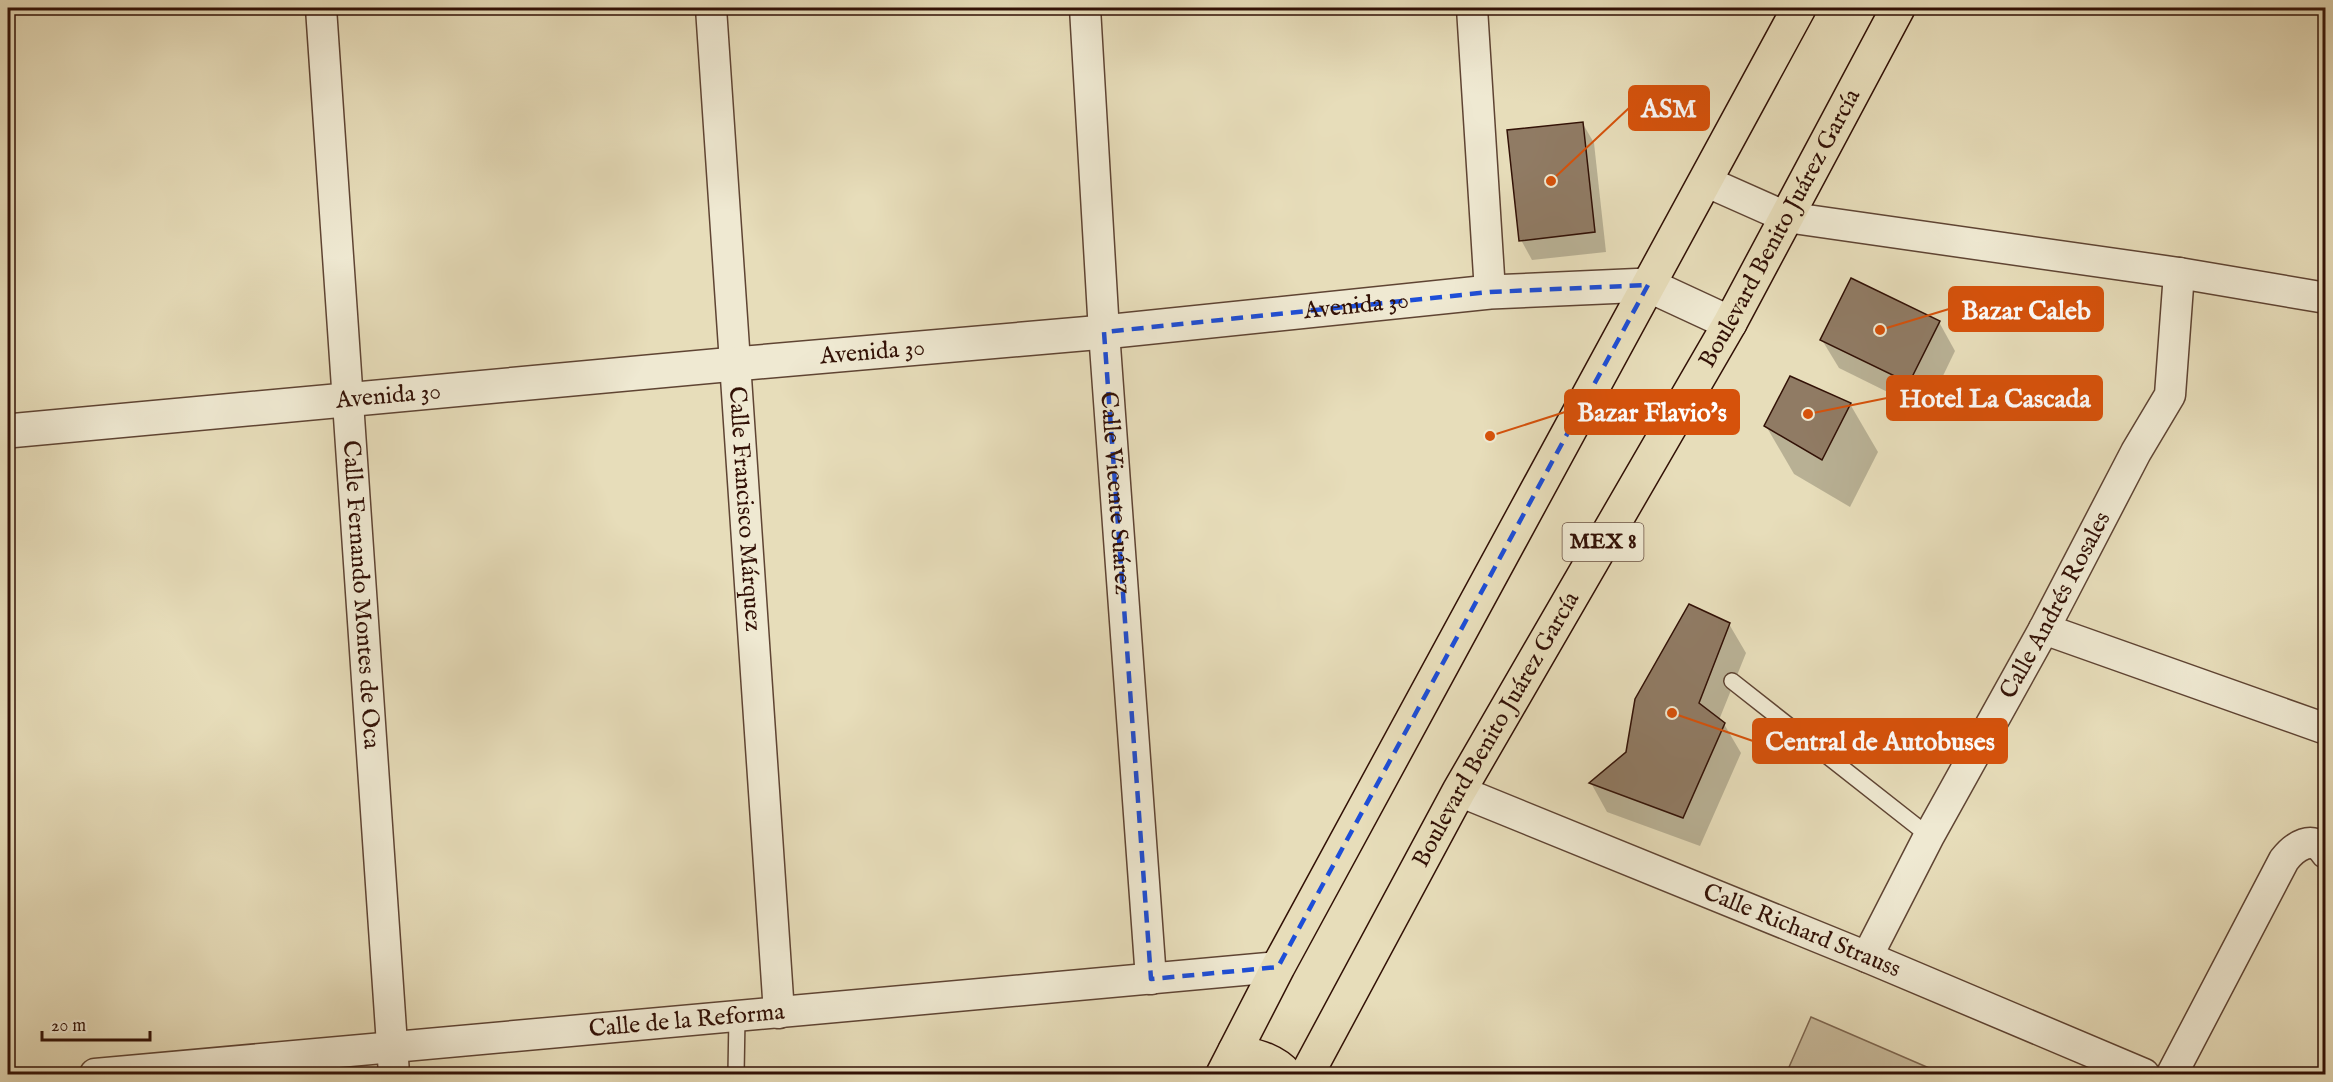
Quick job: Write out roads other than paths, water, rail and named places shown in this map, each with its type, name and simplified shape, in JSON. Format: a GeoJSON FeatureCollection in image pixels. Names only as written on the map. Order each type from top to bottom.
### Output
{"type":"FeatureCollection","features":[{"type":"Feature","properties":{"kind":"main road"},"geometry":{"type":"LineString","coordinates":[[1229,1063],[1278,967],[1799,8]]}},
{"type":"Feature","properties":{"kind":"main road","name":"Boulevard Benito Juárez García"},"geometry":{"type":"LineString","coordinates":[[1306,1074],[1459,791],[1730,323],[1898,8]]}},
{"type":"Feature","properties":{"kind":"main road"},"geometry":{"type":"LineString","coordinates":[[1229,1063],[1262,1058],[1275,1064],[1286,1074]]}},
{"type":"Feature","properties":{"kind":"street","name":"Calle Fernando Montes de Oca"},"geometry":{"type":"LineString","coordinates":[[321,8],[393,1061]]}},
{"type":"Feature","properties":{"kind":"street","name":"Calle Francisco Márquez"},"geometry":{"type":"LineString","coordinates":[[711,8],[779,1012]]}},
{"type":"Feature","properties":{"kind":"street","name":"Calle Vicente Suárez"},"geometry":{"type":"LineString","coordinates":[[1085,8],[1104,332],[1151,979]]}},
{"type":"Feature","properties":{"kind":"street"},"geometry":{"type":"LineString","coordinates":[[1472,8],[1490,292]]}},
{"type":"Feature","properties":{"kind":"street"},"geometry":{"type":"LineString","coordinates":[[1705,181],[1786,217],[2179,273],[2325,298]]}},
{"type":"Feature","properties":{"kind":"street","name":"Calle Andrés Rosales"},"geometry":{"type":"LineString","coordinates":[[1867,957],[1929,836],[2044,629],[2136,452],[2170,395],[2179,273]]}},
{"type":"Feature","properties":{"kind":"street","name":"Avenida 30"},"geometry":{"type":"LineString","coordinates":[[8,431],[1104,332],[1490,292],[1648,285],[1730,323]]}},
{"type":"Feature","properties":{"kind":"street"},"geometry":{"type":"LineString","coordinates":[[2044,629],[2325,729]]}},
{"type":"Feature","properties":{"kind":"street","name":"Calle Richard Strauss"},"geometry":{"type":"LineString","coordinates":[[1459,791],[1867,957],[2144,1074]]}},
{"type":"Feature","properties":{"kind":"street"},"geometry":{"type":"LineString","coordinates":[[2172,1074],[2284,860],[2295,848],[2304,843],[2317,844],[2325,853]]}},
{"type":"Feature","properties":{"kind":"street","name":"Calle de la Reforma"},"geometry":{"type":"LineString","coordinates":[[95,1074],[393,1061],[779,1012],[1278,967]]}},
{"type":"Feature","properties":{"kind":"lane"},"geometry":{"type":"LineString","coordinates":[[1732,681],[1929,836]]}},
{"type":"Feature","properties":{"kind":"lane"},"geometry":{"type":"LineString","coordinates":[[736,1074],[737,1017]]}},
{"type":"Feature","properties":{"kind":"place","name":"ASM"},"geometry":{"type":"Point","coordinates":[1551,181]}},
{"type":"Feature","properties":{"kind":"place","name":"Bazar Caleb"},"geometry":{"type":"Point","coordinates":[1880,330]}},
{"type":"Feature","properties":{"kind":"place","name":"Hotel La Cascada"},"geometry":{"type":"Point","coordinates":[1808,414]}},
{"type":"Feature","properties":{"kind":"place","name":"Bazar Flavio's"},"geometry":{"type":"Point","coordinates":[1490,436]}},
{"type":"Feature","properties":{"kind":"place","name":"Central de Autobuses"},"geometry":{"type":"Point","coordinates":[1672,713]}}]}
